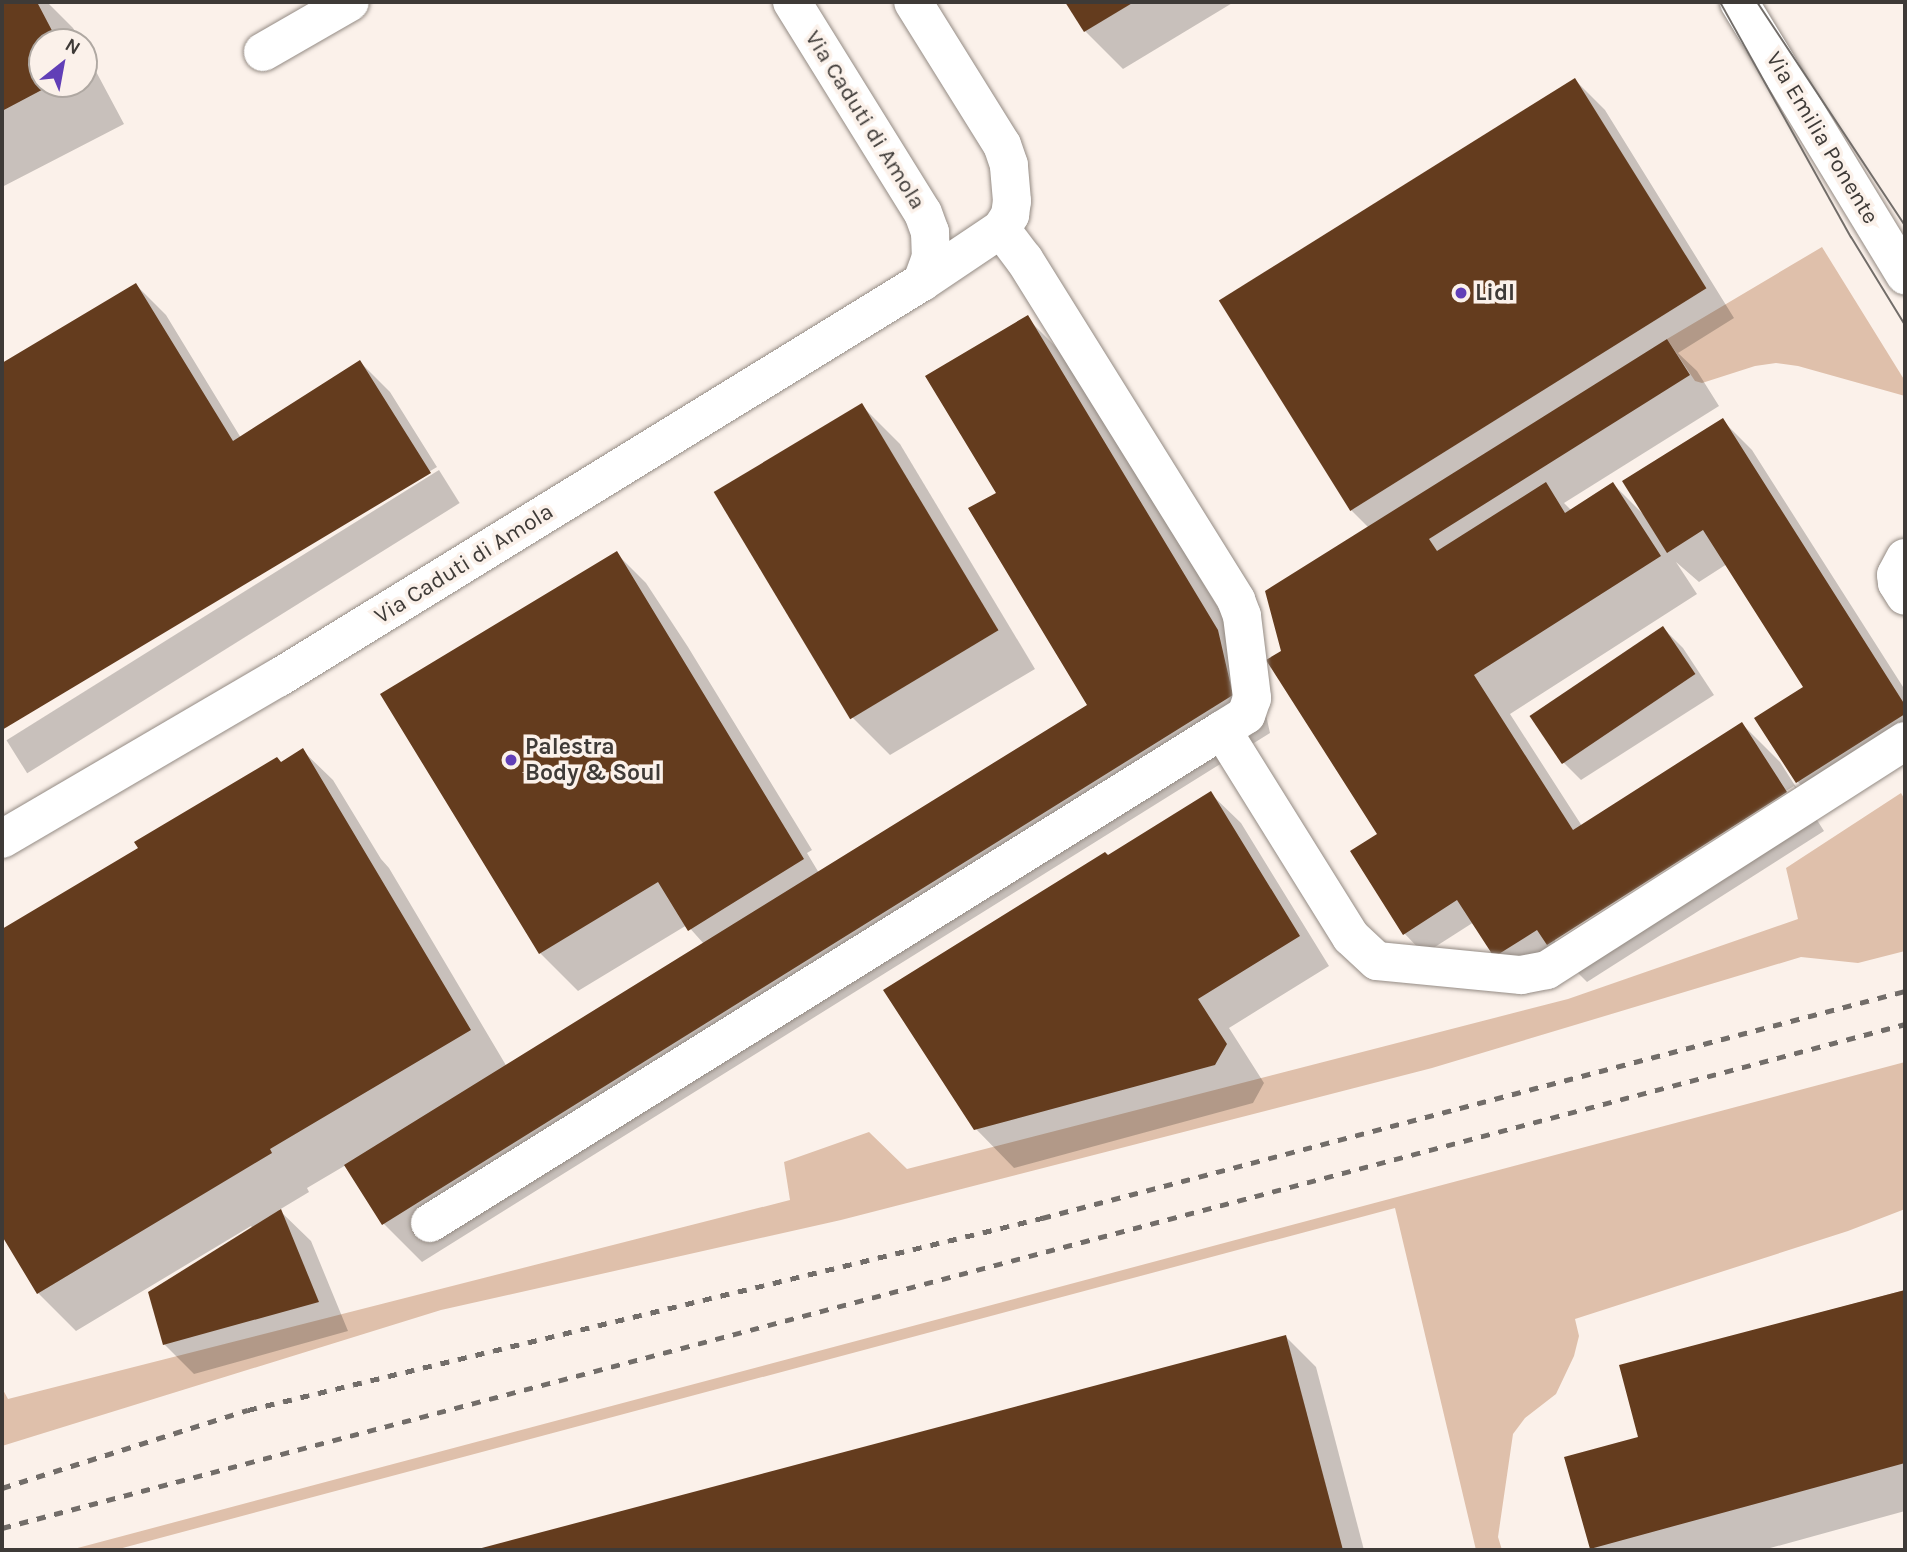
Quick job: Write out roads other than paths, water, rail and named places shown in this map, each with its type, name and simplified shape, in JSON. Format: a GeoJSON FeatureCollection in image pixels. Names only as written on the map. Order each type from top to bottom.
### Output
{"type":"FeatureCollection","features":[{"type":"Feature","properties":{"kind":"street"},"geometry":{"type":"LineString","coordinates":[[263,52],[350,2]]}},
{"type":"Feature","properties":{"kind":"street","name":"Via Caduti di Amola"},"geometry":{"type":"LineString","coordinates":[[792,2],[923,213],[930,232],[931,257],[922,282]]}},
{"type":"Feature","properties":{"kind":"street"},"geometry":{"type":"LineString","coordinates":[[914,2],[1002,145],[1009,164],[1012,201],[1010,215],[1001,229]]}},
{"type":"Feature","properties":{"kind":"street","name":"Via Emilia Ponente"},"geometry":{"type":"LineString","coordinates":[[1739,2],[1905,275]]}},
{"type":"Feature","properties":{"kind":"street"},"geometry":{"type":"LineString","coordinates":[[923,213],[948,226],[965,231],[1001,229]]}},
{"type":"Feature","properties":{"kind":"street"},"geometry":{"type":"LineString","coordinates":[[430,1223],[1245,715],[1252,698],[1242,616],[1236,600],[1024,259],[1001,229]]}},
{"type":"Feature","properties":{"kind":"street","name":"Via Caduti di Amola"},"geometry":{"type":"LineString","coordinates":[[2,839],[278,678],[922,282],[1001,229]]}},
{"type":"Feature","properties":{"kind":"street"},"geometry":{"type":"LineString","coordinates":[[1905,558],[1896,575],[1897,583],[1905,596]]}},
{"type":"Feature","properties":{"kind":"street"},"geometry":{"type":"LineString","coordinates":[[1222,730],[1352,937],[1377,961],[1521,975],[1547,970],[1905,741]]}},
{"type":"Feature","properties":{"kind":"tram line"},"geometry":{"type":"LineString","coordinates":[[1720,2],[1851,237],[1905,325]]}},
{"type":"Feature","properties":{"kind":"tram line"},"geometry":{"type":"LineString","coordinates":[[1757,2],[1905,226]]}},
{"type":"Feature","properties":{"kind":"railway"},"geometry":{"type":"LineString","coordinates":[[2,1488],[248,1410],[1042,1218],[1905,991]]}},
{"type":"Feature","properties":{"kind":"railway"},"geometry":{"type":"LineString","coordinates":[[2,1528],[1905,1024]]}},
{"type":"Feature","properties":{"kind":"place","name":"Lidl"},"geometry":{"type":"Point","coordinates":[1461,293]}},
{"type":"Feature","properties":{"kind":"place","name":"Palestra Body & Soul"},"geometry":{"type":"Point","coordinates":[511,760]}}]}
